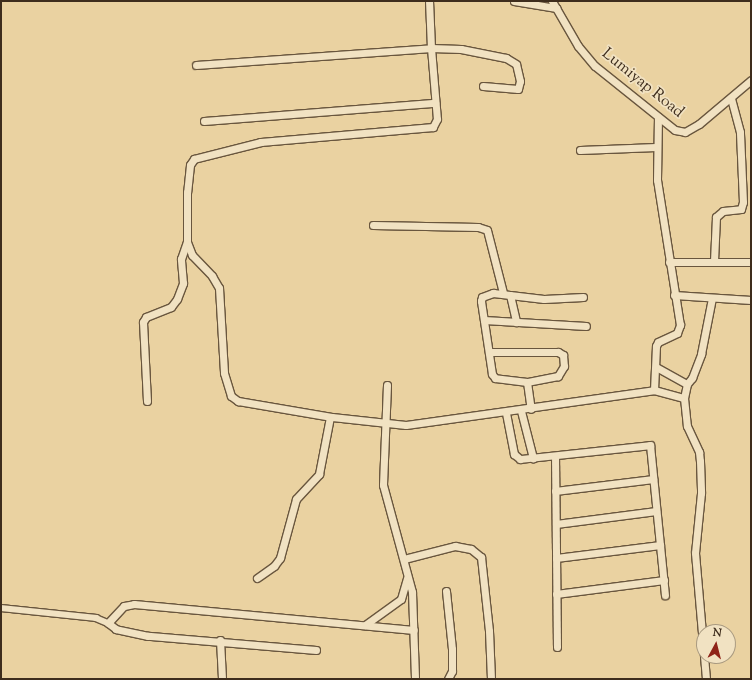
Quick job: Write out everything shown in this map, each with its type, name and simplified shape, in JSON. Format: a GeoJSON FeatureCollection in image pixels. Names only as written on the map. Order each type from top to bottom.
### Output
{"type":"FeatureCollection","features":[{"type":"Feature","properties":{"kind":"street"},"geometry":{"type":"LineString","coordinates":[[429,1],[436,125],[426,130],[261,142],[194,159],[190,165],[187,192],[187,242],[192,255],[212,276],[220,294],[219,316],[224,339],[224,373],[231,396],[245,402],[330,416],[406,425],[521,411],[654,390],[684,398]]}},
{"type":"Feature","properties":{"kind":"street"},"geometry":{"type":"LineString","coordinates":[[514,1],[554,4]]}},
{"type":"Feature","properties":{"kind":"street","name":"Lumiyap Road"},"geometry":{"type":"LineString","coordinates":[[554,4],[578,46],[595,66],[676,130],[685,132],[699,124],[751,80]]}},
{"type":"Feature","properties":{"kind":"street"},"geometry":{"type":"LineString","coordinates":[[196,65],[431,48],[461,49],[513,61],[520,81],[518,88],[483,86]]}},
{"type":"Feature","properties":{"kind":"street"},"geometry":{"type":"LineString","coordinates":[[714,261],[716,217],[723,211],[741,209],[743,202],[740,132],[731,98]]}},
{"type":"Feature","properties":{"kind":"street"},"geometry":{"type":"LineString","coordinates":[[204,121],[435,103]]}},
{"type":"Feature","properties":{"kind":"street"},"geometry":{"type":"LineString","coordinates":[[654,390],[656,367],[655,351],[658,342],[671,337],[679,329],[657,180],[656,147],[658,117]]}},
{"type":"Feature","properties":{"kind":"street"},"geometry":{"type":"LineString","coordinates":[[580,150],[656,147]]}},
{"type":"Feature","properties":{"kind":"street"},"geometry":{"type":"LineString","coordinates":[[373,225],[478,227],[487,230],[503,293]]}},
{"type":"Feature","properties":{"kind":"street"},"geometry":{"type":"LineString","coordinates":[[147,401],[143,322],[146,317],[171,307],[177,299],[183,283],[180,259],[187,242]]}},
{"type":"Feature","properties":{"kind":"street"},"geometry":{"type":"LineString","coordinates":[[669,262],[751,262]]}},
{"type":"Feature","properties":{"kind":"street"},"geometry":{"type":"LineString","coordinates":[[489,352],[554,351],[563,355],[564,366],[558,376],[527,382],[494,378],[489,352],[484,320],[482,297],[503,293],[544,298],[583,297]]}},
{"type":"Feature","properties":{"kind":"street"},"geometry":{"type":"LineString","coordinates":[[510,295],[516,322]]}},
{"type":"Feature","properties":{"kind":"street"},"geometry":{"type":"LineString","coordinates":[[674,295],[751,300]]}},
{"type":"Feature","properties":{"kind":"street"},"geometry":{"type":"LineString","coordinates":[[706,679],[696,552],[701,493],[700,460],[699,452],[687,426],[684,398],[686,384],[696,370],[712,298]]}},
{"type":"Feature","properties":{"kind":"street"},"geometry":{"type":"LineString","coordinates":[[484,320],[586,326]]}},
{"type":"Feature","properties":{"kind":"street"},"geometry":{"type":"LineString","coordinates":[[656,367],[686,384]]}},
{"type":"Feature","properties":{"kind":"street"},"geometry":{"type":"LineString","coordinates":[[527,382],[531,409]]}},
{"type":"Feature","properties":{"kind":"street"},"geometry":{"type":"LineString","coordinates":[[387,385],[388,424],[383,486],[412,592],[415,679]]}},
{"type":"Feature","properties":{"kind":"street"},"geometry":{"type":"LineString","coordinates":[[521,411],[533,458]]}},
{"type":"Feature","properties":{"kind":"street"},"geometry":{"type":"LineString","coordinates":[[506,413],[516,457],[533,458],[650,445],[665,595]]}},
{"type":"Feature","properties":{"kind":"street"},"geometry":{"type":"LineString","coordinates":[[257,578],[274,566],[280,558],[296,499],[319,474],[330,416]]}},
{"type":"Feature","properties":{"kind":"street"},"geometry":{"type":"LineString","coordinates":[[555,456],[557,647]]}},
{"type":"Feature","properties":{"kind":"street"},"geometry":{"type":"LineString","coordinates":[[555,491],[653,479]]}},
{"type":"Feature","properties":{"kind":"street"},"geometry":{"type":"LineString","coordinates":[[556,524],[656,511]]}},
{"type":"Feature","properties":{"kind":"street"},"geometry":{"type":"LineString","coordinates":[[556,558],[660,544]]}},
{"type":"Feature","properties":{"kind":"street"},"geometry":{"type":"LineString","coordinates":[[404,559],[455,546],[471,549],[481,558],[489,630],[491,679]]}},
{"type":"Feature","properties":{"kind":"street"},"geometry":{"type":"LineString","coordinates":[[366,625],[401,599],[407,576]]}},
{"type":"Feature","properties":{"kind":"street"},"geometry":{"type":"LineString","coordinates":[[556,594],[664,580]]}},
{"type":"Feature","properties":{"kind":"street"},"geometry":{"type":"LineString","coordinates":[[446,591],[452,649],[452,671],[448,679]]}},
{"type":"Feature","properties":{"kind":"street"},"geometry":{"type":"LineString","coordinates":[[108,623],[124,606],[134,604],[255,617],[414,630]]}},
{"type":"Feature","properties":{"kind":"street"},"geometry":{"type":"LineString","coordinates":[[1,608],[96,618],[108,623],[116,629],[148,636],[220,640],[316,650]]}},
{"type":"Feature","properties":{"kind":"street"},"geometry":{"type":"LineString","coordinates":[[220,640],[222,679]]}}]}
